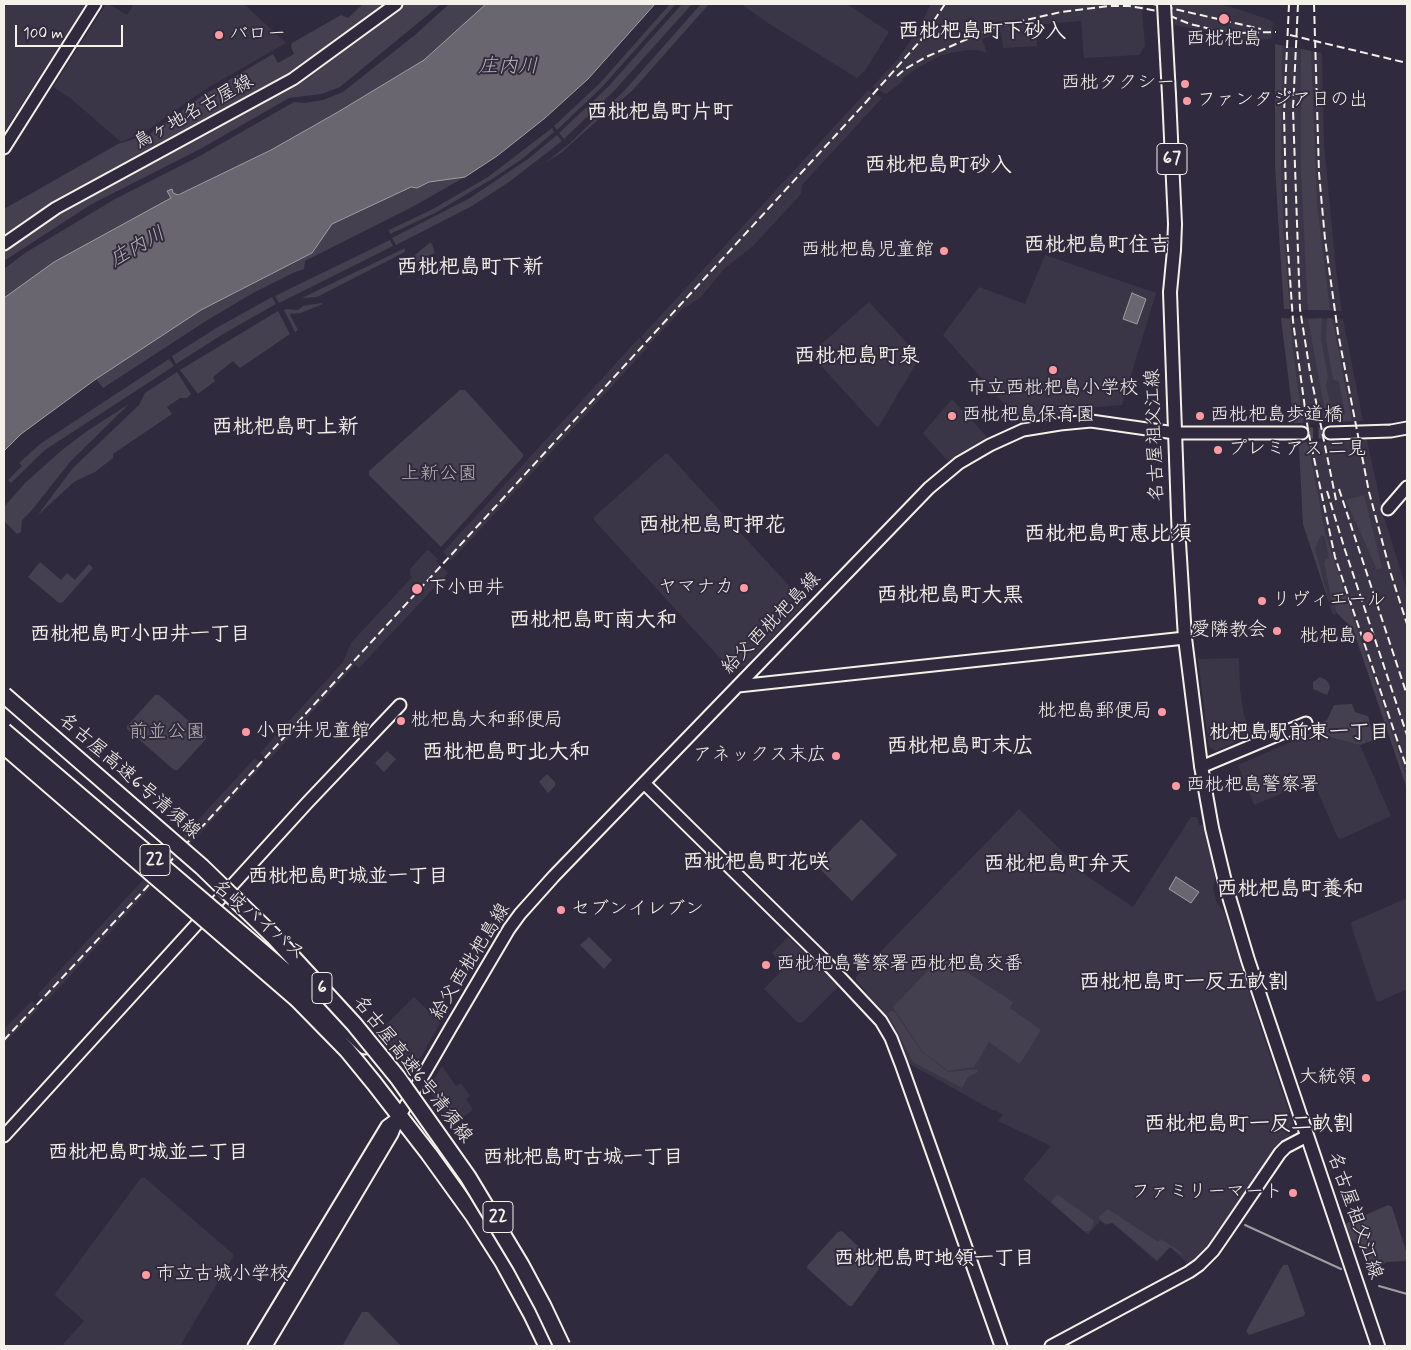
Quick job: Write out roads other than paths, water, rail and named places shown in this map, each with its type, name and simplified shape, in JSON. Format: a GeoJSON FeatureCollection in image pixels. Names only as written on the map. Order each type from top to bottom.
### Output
{"type":"FeatureCollection","features":[{"type":"Feature","properties":{"kind":"highway","name":"名古屋高速6号清須線"},"geometry":{"type":"LineString","coordinates":[[4,694],[202,867],[273,936],[354,1024],[398,1078],[468,1177],[521,1265],[562,1346]]}},
{"type":"Feature","properties":{"kind":"highway","name":"名古屋高速6号清須線"},"geometry":{"type":"LineString","coordinates":[[4,707],[231,907],[292,969],[349,1033],[406,1104],[458,1177],[514,1269],[552,1346]]}},
{"type":"Feature","properties":{"kind":"highway","name":"名岐バイパス"},"geometry":{"type":"LineString","coordinates":[[4,731],[302,994],[429,1154],[482,1229],[532,1315],[547,1346]]}},
{"type":"Feature","properties":{"kind":"highway","name":"名岐バイパス"},"geometry":{"type":"LineString","coordinates":[[4,746],[370,1051],[410,1098],[480,1190],[497,1216],[569,1346]]}},
{"type":"Feature","properties":{"kind":"main road","name":"名古屋祖父江線"},"geometry":{"type":"LineString","coordinates":[[1164,4],[1174,224],[1174,250],[1170,292],[1179,542],[1185,638],[1201,767],[1212,828],[1227,890],[1248,960],[1378,1346]]}},
{"type":"Feature","properties":{"kind":"street"},"geometry":{"type":"LineString","coordinates":[[4,148],[95,4]]}},
{"type":"Feature","properties":{"kind":"street","name":"鳥ヶ地名古屋線"},"geometry":{"type":"LineString","coordinates":[[4,244],[56,208],[293,79],[396,4]]}},
{"type":"Feature","properties":{"kind":"street","name":"給父西枇杷島線"},"geometry":{"type":"LineString","coordinates":[[399,1116],[509,929],[520,914],[924,492],[948,472],[972,455],[1023,430],[1068,423],[1091,421],[1175,433],[1302,433]]}},
{"type":"Feature","properties":{"kind":"street"},"geometry":{"type":"LineString","coordinates":[[1330,433],[1391,431],[1407,428]]}},
{"type":"Feature","properties":{"kind":"street"},"geometry":{"type":"LineString","coordinates":[[1388,509],[1407,488]]}},
{"type":"Feature","properties":{"kind":"street"},"geometry":{"type":"LineString","coordinates":[[738,686],[1185,638]]}},
{"type":"Feature","properties":{"kind":"street"},"geometry":{"type":"LineString","coordinates":[[4,1136],[307,803],[400,705]]}},
{"type":"Feature","properties":{"kind":"street"},"geometry":{"type":"LineString","coordinates":[[1201,767],[1306,723]]}},
{"type":"Feature","properties":{"kind":"street"},"geometry":{"type":"LineString","coordinates":[[644,783],[822,958],[880,1021],[891,1038],[1001,1346]]}},
{"type":"Feature","properties":{"kind":"street"},"geometry":{"type":"LineString","coordinates":[[254,1346],[387,1126],[399,1116]]}},
{"type":"Feature","properties":{"kind":"street"},"geometry":{"type":"LineString","coordinates":[[266,1346],[392,1134],[399,1116]]}},
{"type":"Feature","properties":{"kind":"street"},"geometry":{"type":"LineString","coordinates":[[1051,1346],[1199,1265],[1213,1251],[1280,1153],[1286,1147],[1307,1136]]}},
{"type":"Feature","properties":{"kind":"water","name":"庄内川"},"geometry":{"type":"Polygon","coordinates":[[[486,4],[655,4],[588,79],[545,118],[497,156],[465,177],[429,182],[417,188],[411,187],[332,224],[312,253],[201,310],[96,379],[21,434],[4,451],[4,298],[54,262],[171,198],[167,191],[172,189],[173,193],[178,195],[271,150],[424,60],[486,4]]]}},
{"type":"Feature","properties":{"kind":"water"},"geometry":{"type":"Polygon","coordinates":[[[1132,293],[1146,299],[1137,324],[1123,319],[1132,293]]]}},
{"type":"Feature","properties":{"kind":"water"},"geometry":{"type":"Polygon","coordinates":[[[1176,877],[1199,892],[1191,903],[1169,889],[1176,877]]]}},
{"type":"Feature","properties":{"kind":"waterway"},"geometry":{"type":"LineString","coordinates":[[1245,1225],[1341,1269]]}},
{"type":"Feature","properties":{"kind":"waterway"},"geometry":{"type":"LineString","coordinates":[[1379,1286],[1407,1294]]}},
{"type":"Feature","properties":{"kind":"tunnel"},"geometry":{"type":"LineString","coordinates":[[1302,433],[1330,433]]}},
{"type":"Feature","properties":{"kind":"railway"},"geometry":{"type":"LineString","coordinates":[[4,1040],[145,889],[867,101],[921,40],[945,4]]}},
{"type":"Feature","properties":{"kind":"railway"},"geometry":{"type":"LineString","coordinates":[[1153,4],[1261,29]]}},
{"type":"Feature","properties":{"kind":"railway"},"geometry":{"type":"LineString","coordinates":[[1289,4],[1284,113],[1287,235],[1293,321],[1308,430],[1335,557],[1407,769]]}},
{"type":"Feature","properties":{"kind":"railway"},"geometry":{"type":"LineString","coordinates":[[1298,4],[1293,109],[1300,309],[1310,372],[1336,500]]}},
{"type":"Feature","properties":{"kind":"railway"},"geometry":{"type":"LineString","coordinates":[[1314,4],[1319,173],[1325,239],[1338,333],[1369,492],[1391,574],[1407,624]]}},
{"type":"Feature","properties":{"kind":"railway"},"geometry":{"type":"LineString","coordinates":[[897,76],[926,57],[995,27],[1061,12],[1109,6],[1129,6],[1158,11],[1190,24],[1215,30],[1239,33],[1276,32]]}},
{"type":"Feature","properties":{"kind":"railway"},"geometry":{"type":"LineString","coordinates":[[1290,35],[1407,63]]}},
{"type":"Feature","properties":{"kind":"railway"},"geometry":{"type":"LineString","coordinates":[[1339,489],[1407,695]]}},
{"type":"Feature","properties":{"kind":"railway"},"geometry":{"type":"LineString","coordinates":[[1327,491],[1407,735]]}},
{"type":"Feature","properties":{"kind":"place","name":"西枇杷島"},"geometry":{"type":"Point","coordinates":[1224,19]}},
{"type":"Feature","properties":{"kind":"place","name":"バロー"},"geometry":{"type":"Point","coordinates":[219,35]}},
{"type":"Feature","properties":{"kind":"place","name":"西枇タクシー"},"geometry":{"type":"Point","coordinates":[1185,84]}},
{"type":"Feature","properties":{"kind":"place","name":"ファンタジア日の出"},"geometry":{"type":"Point","coordinates":[1187,101]}},
{"type":"Feature","properties":{"kind":"place","name":"西枇杷島児童館"},"geometry":{"type":"Point","coordinates":[944,251]}},
{"type":"Feature","properties":{"kind":"place","name":"市立西枇杷島小学校"},"geometry":{"type":"Point","coordinates":[1053,370]}},
{"type":"Feature","properties":{"kind":"place","name":"西枇杷島保育園"},"geometry":{"type":"Point","coordinates":[952,416]}},
{"type":"Feature","properties":{"kind":"place","name":"西枇杷島歩道橋"},"geometry":{"type":"Point","coordinates":[1200,416]}},
{"type":"Feature","properties":{"kind":"place","name":"プレミアス 二見"},"geometry":{"type":"Point","coordinates":[1218,450]}},
{"type":"Feature","properties":{"kind":"place","name":"ヤマナカ"},"geometry":{"type":"Point","coordinates":[744,588]}},
{"type":"Feature","properties":{"kind":"place","name":"下小田井"},"geometry":{"type":"Point","coordinates":[417,589]}},
{"type":"Feature","properties":{"kind":"place","name":"リヴィエール"},"geometry":{"type":"Point","coordinates":[1262,601]}},
{"type":"Feature","properties":{"kind":"place","name":"愛隣教会"},"geometry":{"type":"Point","coordinates":[1277,631]}},
{"type":"Feature","properties":{"kind":"place","name":"枇杷島"},"geometry":{"type":"Point","coordinates":[1368,637]}},
{"type":"Feature","properties":{"kind":"place","name":"枇杷島郵便局"},"geometry":{"type":"Point","coordinates":[1162,712]}},
{"type":"Feature","properties":{"kind":"place","name":"枇杷島大和郵便局"},"geometry":{"type":"Point","coordinates":[401,721]}},
{"type":"Feature","properties":{"kind":"place","name":"小田井児童館"},"geometry":{"type":"Point","coordinates":[246,732]}},
{"type":"Feature","properties":{"kind":"place","name":"アネックス末広"},"geometry":{"type":"Point","coordinates":[836,756]}},
{"type":"Feature","properties":{"kind":"place","name":"西枇杷島警察署"},"geometry":{"type":"Point","coordinates":[1176,786]}},
{"type":"Feature","properties":{"kind":"place","name":"セブンイレブン"},"geometry":{"type":"Point","coordinates":[561,910]}},
{"type":"Feature","properties":{"kind":"place","name":"西枇杷島警察署西枇杷島交番"},"geometry":{"type":"Point","coordinates":[766,965]}},
{"type":"Feature","properties":{"kind":"place","name":"大統領"},"geometry":{"type":"Point","coordinates":[1366,1078]}},
{"type":"Feature","properties":{"kind":"place","name":"ファミリーマート"},"geometry":{"type":"Point","coordinates":[1293,1193]}},
{"type":"Feature","properties":{"kind":"place","name":"市立古城小学校"},"geometry":{"type":"Point","coordinates":[146,1275]}},
{"type":"Feature","properties":{"kind":"district","name":"西枇杷島町下砂入"},"geometry":{"type":"Point","coordinates":[982,33]}},
{"type":"Feature","properties":{"kind":"district","name":"西枇杷島町片町"},"geometry":{"type":"Point","coordinates":[660,114]}},
{"type":"Feature","properties":{"kind":"district","name":"西枇杷島町砂入"},"geometry":{"type":"Point","coordinates":[938,167]}},
{"type":"Feature","properties":{"kind":"district","name":"西枇杷島町住吉"},"geometry":{"type":"Point","coordinates":[1097,247]}},
{"type":"Feature","properties":{"kind":"district","name":"西枇杷島町下新"},"geometry":{"type":"Point","coordinates":[470,269]}},
{"type":"Feature","properties":{"kind":"district","name":"西枇杷島町泉"},"geometry":{"type":"Point","coordinates":[857,358]}},
{"type":"Feature","properties":{"kind":"district","name":"西枇杷島町上新"},"geometry":{"type":"Point","coordinates":[285,429]}},
{"type":"Feature","properties":{"kind":"district","name":"西枇杷島町押花"},"geometry":{"type":"Point","coordinates":[712,527]}},
{"type":"Feature","properties":{"kind":"district","name":"西枇杷島町恵比須"},"geometry":{"type":"Point","coordinates":[1108,536]}},
{"type":"Feature","properties":{"kind":"district","name":"西枇杷島町大黒"},"geometry":{"type":"Point","coordinates":[950,597]}},
{"type":"Feature","properties":{"kind":"district","name":"西枇杷島町南大和"},"geometry":{"type":"Point","coordinates":[593,622]}},
{"type":"Feature","properties":{"kind":"district","name":"西枇杷島町小田井一丁目"},"geometry":{"type":"Point","coordinates":[140,636]}},
{"type":"Feature","properties":{"kind":"district","name":"枇杷島駅前東一丁目"},"geometry":{"type":"Point","coordinates":[1299,734]}},
{"type":"Feature","properties":{"kind":"district","name":"西枇杷島町末広"},"geometry":{"type":"Point","coordinates":[960,748]}},
{"type":"Feature","properties":{"kind":"district","name":"西枇杷島町北大和"},"geometry":{"type":"Point","coordinates":[506,754]}},
{"type":"Feature","properties":{"kind":"district","name":"西枇杷島町花咲"},"geometry":{"type":"Point","coordinates":[756,864]}},
{"type":"Feature","properties":{"kind":"district","name":"西枇杷島町弁天"},"geometry":{"type":"Point","coordinates":[1057,866]}},
{"type":"Feature","properties":{"kind":"district","name":"西枇杷島町城並一丁目"},"geometry":{"type":"Point","coordinates":[348,878]}},
{"type":"Feature","properties":{"kind":"district","name":"西枇杷島町養和"},"geometry":{"type":"Point","coordinates":[1290,891]}},
{"type":"Feature","properties":{"kind":"district","name":"西枇杷島町一反五畝割"},"geometry":{"type":"Point","coordinates":[1184,984]}},
{"type":"Feature","properties":{"kind":"district","name":"西枇杷島町一反二畝割"},"geometry":{"type":"Point","coordinates":[1249,1126]}},
{"type":"Feature","properties":{"kind":"district","name":"西枇杷島町城並二丁目"},"geometry":{"type":"Point","coordinates":[148,1154]}},
{"type":"Feature","properties":{"kind":"district","name":"西枇杷島町古城一丁目"},"geometry":{"type":"Point","coordinates":[583,1159]}},
{"type":"Feature","properties":{"kind":"district","name":"西枇杷島町地領一丁目"},"geometry":{"type":"Point","coordinates":[934,1260]}},
{"type":"Feature","properties":{"kind":"park label","name":"上新公園"},"geometry":{"type":"Point","coordinates":[439,475]}},
{"type":"Feature","properties":{"kind":"park label","name":"前並公園"},"geometry":{"type":"Point","coordinates":[167,733]}}]}
